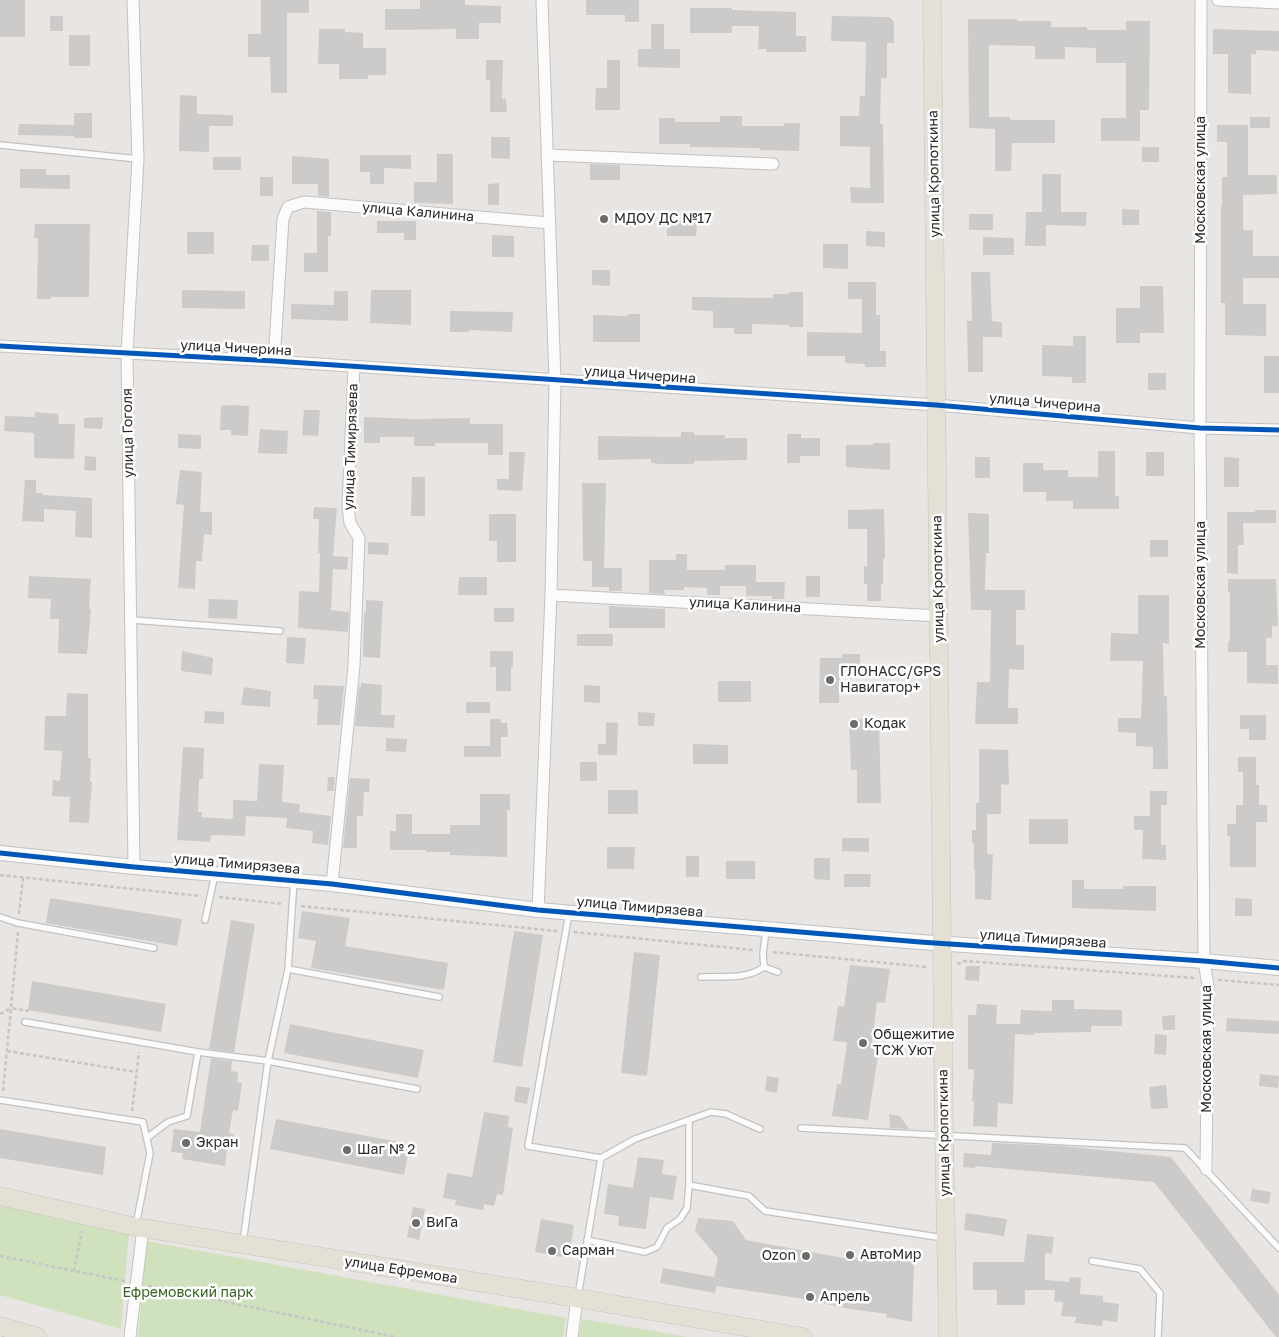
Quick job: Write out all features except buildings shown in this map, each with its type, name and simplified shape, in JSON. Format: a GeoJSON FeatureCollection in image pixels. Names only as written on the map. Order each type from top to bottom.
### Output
{"type":"FeatureCollection","features":[{"type":"Feature","properties":{"kind":"main road","name":"улица Кропоткина"},"geometry":{"type":"LineString","coordinates":[[932,0],[942,969],[948,1337]]}},
{"type":"Feature","properties":{"kind":"main road","name":"улица Ефремова"},"geometry":{"type":"LineString","coordinates":[[0,1196],[140,1227],[803,1337]]}},
{"type":"Feature","properties":{"kind":"main road"},"geometry":{"type":"LineString","coordinates":[[0,1326],[38,1337]]}},
{"type":"Feature","properties":{"kind":"street","name":"улица Гоголя"},"geometry":{"type":"LineString","coordinates":[[133,0],[138,159],[127,354],[134,867]]}},
{"type":"Feature","properties":{"kind":"street"},"geometry":{"type":"LineString","coordinates":[[538,910],[551,595],[555,381],[542,0]]}},
{"type":"Feature","properties":{"kind":"street","name":"Московская улица"},"geometry":{"type":"LineString","coordinates":[[1201,0],[1200,428],[1204,961],[1208,986],[1206,1169]]}},
{"type":"Feature","properties":{"kind":"street"},"geometry":{"type":"LineString","coordinates":[[1218,0],[1279,3]]}},
{"type":"Feature","properties":{"kind":"street"},"geometry":{"type":"LineString","coordinates":[[547,155],[773,164]]}},
{"type":"Feature","properties":{"kind":"street","name":"улица Калинина"},"geometry":{"type":"LineString","coordinates":[[288,207],[304,202],[549,223]]}},
{"type":"Feature","properties":{"kind":"street","name":"улица Чичерина"},"geometry":{"type":"LineString","coordinates":[[274,361],[283,219],[288,207]]}},
{"type":"Feature","properties":{"kind":"street","name":"улица Чичерина"},"geometry":{"type":"LineString","coordinates":[[0,346],[354,366],[555,381],[936,405],[1200,428],[1279,430]]}},
{"type":"Feature","properties":{"kind":"street","name":"улица Тимирязева"},"geometry":{"type":"LineString","coordinates":[[332,884],[354,666],[359,538],[350,522],[348,506],[354,366]]}},
{"type":"Feature","properties":{"kind":"street","name":"улица Калинина"},"geometry":{"type":"LineString","coordinates":[[551,595],[939,616]]}},
{"type":"Feature","properties":{"kind":"street","name":"улица Тимирязева"},"geometry":{"type":"LineString","coordinates":[[0,853],[332,884],[538,910],[1279,968]]}},
{"type":"Feature","properties":{"kind":"street"},"geometry":{"type":"LineString","coordinates":[[130,1337],[137,1284],[140,1227]]}},
{"type":"Feature","properties":{"kind":"street"},"geometry":{"type":"LineString","coordinates":[[572,1337],[577,1298]]}},
{"type":"Feature","properties":{"kind":"lane"},"geometry":{"type":"LineString","coordinates":[[0,145],[138,159]]}},
{"type":"Feature","properties":{"kind":"lane"},"geometry":{"type":"LineString","coordinates":[[132,620],[280,631]]}},
{"type":"Feature","properties":{"kind":"lane"},"geometry":{"type":"LineString","coordinates":[[205,920],[216,874]]}},
{"type":"Feature","properties":{"kind":"lane"},"geometry":{"type":"LineString","coordinates":[[243,1244],[268,1061],[288,968],[294,880]]}},
{"type":"Feature","properties":{"kind":"lane"},"geometry":{"type":"LineString","coordinates":[[569,912],[528,1146],[601,1158],[635,1139],[711,1112],[726,1114],[760,1129]]}},
{"type":"Feature","properties":{"kind":"lane"},"geometry":{"type":"LineString","coordinates":[[0,917],[18,923],[154,948]]}},
{"type":"Feature","properties":{"kind":"lane"},"geometry":{"type":"LineString","coordinates":[[764,967],[763,954],[766,929]]}},
{"type":"Feature","properties":{"kind":"lane"},"geometry":{"type":"LineString","coordinates":[[764,967],[778,972]]}},
{"type":"Feature","properties":{"kind":"lane"},"geometry":{"type":"LineString","coordinates":[[701,977],[745,976],[764,967]]}},
{"type":"Feature","properties":{"kind":"lane"},"geometry":{"type":"LineString","coordinates":[[288,968],[439,997]]}},
{"type":"Feature","properties":{"kind":"lane"},"geometry":{"type":"LineString","coordinates":[[25,1022],[198,1052],[268,1061],[416,1089]]}},
{"type":"Feature","properties":{"kind":"lane"},"geometry":{"type":"LineString","coordinates":[[147,1138],[168,1122],[187,1116],[198,1052]]}},
{"type":"Feature","properties":{"kind":"lane"},"geometry":{"type":"LineString","coordinates":[[1,1100],[143,1122],[150,1153],[140,1227]]}},
{"type":"Feature","properties":{"kind":"lane"},"geometry":{"type":"LineString","coordinates":[[587,1240],[645,1252],[657,1248],[667,1228],[680,1219],[687,1208],[689,1120]]}},
{"type":"Feature","properties":{"kind":"lane"},"geometry":{"type":"LineString","coordinates":[[801,1128],[1185,1148],[1279,1248]]}},
{"type":"Feature","properties":{"kind":"lane"},"geometry":{"type":"LineString","coordinates":[[577,1298],[601,1158]]}},
{"type":"Feature","properties":{"kind":"lane"},"geometry":{"type":"LineString","coordinates":[[689,1185],[749,1196],[766,1212],[946,1238]]}},
{"type":"Feature","properties":{"kind":"lane"},"geometry":{"type":"LineString","coordinates":[[1092,1261],[1140,1269],[1160,1293],[1158,1337]]}},
{"type":"Feature","properties":{"kind":"path"},"geometry":{"type":"LineString","coordinates":[[0,875],[754,950]]}},
{"type":"Feature","properties":{"kind":"path"},"geometry":{"type":"LineString","coordinates":[[1,1100],[23,877]]}},
{"type":"Feature","properties":{"kind":"path"},"geometry":{"type":"LineString","coordinates":[[764,951],[942,969],[965,961],[1279,985]]}},
{"type":"Feature","properties":{"kind":"path"},"geometry":{"type":"LineString","coordinates":[[0,1014],[10,1008],[29,1011]]}},
{"type":"Feature","properties":{"kind":"path"},"geometry":{"type":"LineString","coordinates":[[130,1120],[141,1042]]}},
{"type":"Feature","properties":{"kind":"path"},"geometry":{"type":"LineString","coordinates":[[7,1051],[137,1072]]}},
{"type":"Feature","properties":{"kind":"path"},"geometry":{"type":"LineString","coordinates":[[74,1271],[83,1226]]}},
{"type":"Feature","properties":{"kind":"path"},"geometry":{"type":"LineString","coordinates":[[0,1256],[396,1337]]}},
{"type":"Feature","properties":{"kind":"green space","name":"Ефремовский парк"},"geometry":{"type":"Polygon","coordinates":[[[0,1204],[129,1232],[121,1329],[0,1295],[0,1204]]]}},
{"type":"Feature","properties":{"kind":"green space","name":"Ефремовский парк"},"geometry":{"type":"Polygon","coordinates":[[[147,1241],[566,1318],[563,1337],[138,1337],[147,1241]]]}},
{"type":"Feature","properties":{"kind":"green space"},"geometry":{"type":"Polygon","coordinates":[[[582,1319],[688,1337],[579,1337],[582,1319]]]}},
{"type":"Feature","properties":{"kind":"cycle path"},"geometry":{"type":"LineString","coordinates":[[0,346],[274,361],[936,405],[1200,428],[1279,430]]}},
{"type":"Feature","properties":{"kind":"cycle path"},"geometry":{"type":"LineString","coordinates":[[0,853],[332,884],[538,910],[920,942],[1204,961],[1279,968]]}},
{"type":"Feature","properties":{"kind":"place","name":"МДОУ ДС №17"},"geometry":{"type":"Point","coordinates":[604,219]}},
{"type":"Feature","properties":{"kind":"place","name":"ГЛОНАСС/GPS Навигатор+"},"geometry":{"type":"Point","coordinates":[830,680]}},
{"type":"Feature","properties":{"kind":"place","name":"Кодак"},"geometry":{"type":"Point","coordinates":[854,724]}},
{"type":"Feature","properties":{"kind":"place","name":"Общежитие ТСЖ Уют"},"geometry":{"type":"Point","coordinates":[863,1043]}},
{"type":"Feature","properties":{"kind":"place","name":"Экран"},"geometry":{"type":"Point","coordinates":[186,1143]}},
{"type":"Feature","properties":{"kind":"place","name":"Шаг № 2"},"geometry":{"type":"Point","coordinates":[347,1150]}},
{"type":"Feature","properties":{"kind":"place","name":"ВиГа"},"geometry":{"type":"Point","coordinates":[416,1223]}},
{"type":"Feature","properties":{"kind":"place","name":"Сарман"},"geometry":{"type":"Point","coordinates":[552,1251]}},
{"type":"Feature","properties":{"kind":"place","name":"АвтоМир"},"geometry":{"type":"Point","coordinates":[850,1255]}},
{"type":"Feature","properties":{"kind":"place","name":"Ozon"},"geometry":{"type":"Point","coordinates":[806,1256]}},
{"type":"Feature","properties":{"kind":"place","name":"Апрель"},"geometry":{"type":"Point","coordinates":[810,1297]}}]}
